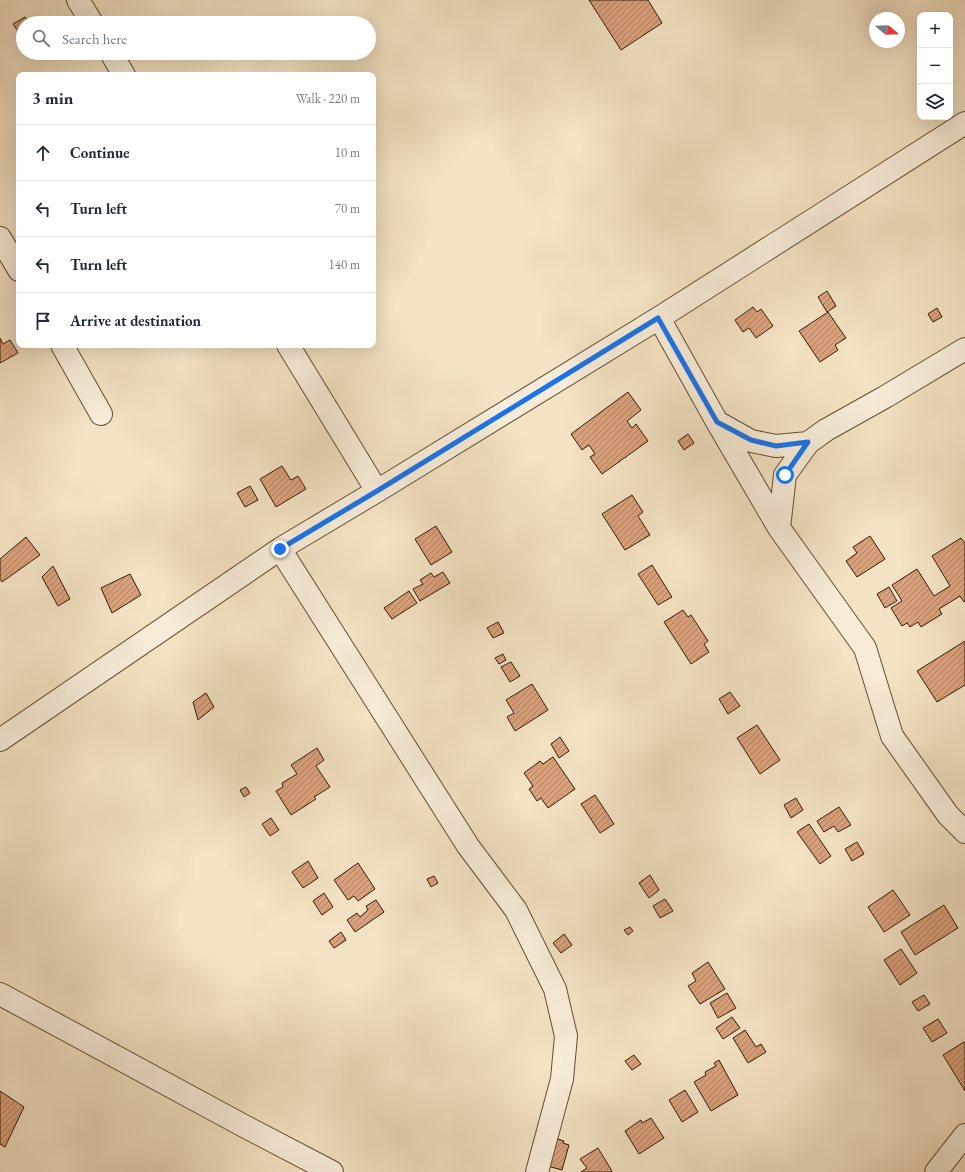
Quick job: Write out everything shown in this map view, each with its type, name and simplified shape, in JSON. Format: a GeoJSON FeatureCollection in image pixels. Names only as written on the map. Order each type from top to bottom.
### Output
{"type":"FeatureCollection","features":[{"type":"Feature","properties":{"kind":"street"},"geometry":{"type":"LineString","coordinates":[[78,0],[88,16]]}},
{"type":"Feature","properties":{"kind":"street"},"geometry":{"type":"LineString","coordinates":[[115,60],[122,72]]}},
{"type":"Feature","properties":{"kind":"street"},"geometry":{"type":"LineString","coordinates":[[0,740],[280,549],[658,318],[965,123]]}},
{"type":"Feature","properties":{"kind":"street"},"geometry":{"type":"LineString","coordinates":[[0,238],[16,265]]}},
{"type":"Feature","properties":{"kind":"street"},"geometry":{"type":"LineString","coordinates":[[658,318],[779,528],[866,648],[892,736],[948,815],[965,832]]}},
{"type":"Feature","properties":{"kind":"street"},"geometry":{"type":"LineString","coordinates":[[64,348],[101,414]]}},
{"type":"Feature","properties":{"kind":"street"},"geometry":{"type":"LineString","coordinates":[[290,348],[377,491]]}},
{"type":"Feature","properties":{"kind":"street"},"geometry":{"type":"LineString","coordinates":[[779,528],[785,475],[808,442],[965,349]]}},
{"type":"Feature","properties":{"kind":"street"},"geometry":{"type":"LineString","coordinates":[[717,422],[751,440],[776,446],[808,442]]}},
{"type":"Feature","properties":{"kind":"street"},"geometry":{"type":"LineString","coordinates":[[280,549],[468,846],[516,910],[555,988],[566,1036],[566,1043],[562,1079],[537,1172]]}},
{"type":"Feature","properties":{"kind":"street"},"geometry":{"type":"LineString","coordinates":[[0,994],[332,1172]]}},
{"type":"Feature","properties":{"kind":"street"},"geometry":{"type":"LineString","coordinates":[[936,1172],[965,1135]]}},
{"type":"Feature","properties":{"kind":"building"},"geometry":{"type":"Polygon","coordinates":[[[589,0],[648,0],[662,23],[621,50],[589,0]]]}},
{"type":"Feature","properties":{"kind":"building"},"geometry":{"type":"Polygon","coordinates":[[[827,291],[836,306],[827,312],[818,297],[827,291]]]}},
{"type":"Feature","properties":{"kind":"building"},"geometry":{"type":"Polygon","coordinates":[[[753,307],[757,312],[761,309],[773,326],[756,338],[749,328],[743,332],[735,320],[753,307]]]}},
{"type":"Feature","properties":{"kind":"building"},"geometry":{"type":"Polygon","coordinates":[[[937,308],[942,317],[933,322],[928,314],[937,308]]]}},
{"type":"Feature","properties":{"kind":"building"},"geometry":{"type":"Polygon","coordinates":[[[828,312],[846,338],[835,345],[838,350],[820,362],[799,331],[828,312]]]}},
{"type":"Feature","properties":{"kind":"building"},"geometry":{"type":"Polygon","coordinates":[[[0,338],[3,344],[10,340],[18,353],[0,363],[0,338]]]}},
{"type":"Feature","properties":{"kind":"building"},"geometry":{"type":"Polygon","coordinates":[[[628,392],[641,410],[627,421],[632,428],[636,424],[648,441],[602,474],[590,457],[595,454],[589,445],[582,450],[571,434],[628,392]]]}},
{"type":"Feature","properties":{"kind":"building"},"geometry":{"type":"Polygon","coordinates":[[[688,434],[694,443],[684,450],[678,441],[688,434]]]}},
{"type":"Feature","properties":{"kind":"building"},"geometry":{"type":"Polygon","coordinates":[[[282,466],[291,480],[298,476],[306,489],[276,507],[260,479],[282,466]]]}},
{"type":"Feature","properties":{"kind":"building"},"geometry":{"type":"Polygon","coordinates":[[[250,486],[258,500],[245,507],[237,493],[250,486]]]}},
{"type":"Feature","properties":{"kind":"building"},"geometry":{"type":"Polygon","coordinates":[[[632,495],[643,512],[638,516],[650,535],[625,550],[602,514],[632,495]]]}},
{"type":"Feature","properties":{"kind":"building"},"geometry":{"type":"Polygon","coordinates":[[[436,526],[452,552],[431,565],[415,539],[436,526]]]}},
{"type":"Feature","properties":{"kind":"building"},"geometry":{"type":"Polygon","coordinates":[[[870,536],[885,559],[857,577],[846,561],[857,553],[853,547],[870,536]]]}},
{"type":"Feature","properties":{"kind":"building"},"geometry":{"type":"Polygon","coordinates":[[[26,537],[40,555],[2,582],[0,579],[0,559],[26,537]]]}},
{"type":"Feature","properties":{"kind":"building"},"geometry":{"type":"Polygon","coordinates":[[[961,538],[965,543],[965,601],[964,602],[960,596],[939,609],[942,614],[921,627],[918,622],[910,627],[907,623],[902,626],[891,608],[902,601],[892,585],[917,569],[934,596],[950,586],[932,556],[961,538]]]}},
{"type":"Feature","properties":{"kind":"building"},"geometry":{"type":"Polygon","coordinates":[[[652,565],[672,597],[658,605],[638,574],[652,565]]]}},
{"type":"Feature","properties":{"kind":"building"},"geometry":{"type":"Polygon","coordinates":[[[53,566],[70,599],[58,606],[42,577],[53,566]]]}},
{"type":"Feature","properties":{"kind":"building"},"geometry":{"type":"Polygon","coordinates":[[[443,572],[450,583],[420,601],[413,589],[423,584],[420,580],[431,573],[434,577],[443,572]]]}},
{"type":"Feature","properties":{"kind":"building"},"geometry":{"type":"Polygon","coordinates":[[[130,574],[141,595],[112,613],[101,588],[130,574]]]}},
{"type":"Feature","properties":{"kind":"building"},"geometry":{"type":"Polygon","coordinates":[[[889,587],[897,601],[885,608],[877,594],[889,587]]]}},
{"type":"Feature","properties":{"kind":"building"},"geometry":{"type":"Polygon","coordinates":[[[409,591],[417,603],[392,619],[384,608],[409,591]]]}},
{"type":"Feature","properties":{"kind":"building"},"geometry":{"type":"Polygon","coordinates":[[[683,610],[688,617],[691,615],[708,641],[704,644],[709,652],[691,664],[664,622],[683,610]]]}},
{"type":"Feature","properties":{"kind":"building"},"geometry":{"type":"Polygon","coordinates":[[[498,622],[504,633],[493,638],[487,628],[498,622]]]}},
{"type":"Feature","properties":{"kind":"building"},"geometry":{"type":"Polygon","coordinates":[[[965,641],[965,685],[937,702],[917,671],[965,641]]]}},
{"type":"Feature","properties":{"kind":"building"},"geometry":{"type":"Polygon","coordinates":[[[503,654],[506,660],[499,664],[495,658],[503,654]]]}},
{"type":"Feature","properties":{"kind":"building"},"geometry":{"type":"Polygon","coordinates":[[[511,662],[520,676],[510,682],[501,667],[511,662]]]}},
{"type":"Feature","properties":{"kind":"building"},"geometry":{"type":"Polygon","coordinates":[[[532,684],[548,710],[515,731],[507,717],[514,713],[506,700],[532,684]]]}},
{"type":"Feature","properties":{"kind":"building"},"geometry":{"type":"Polygon","coordinates":[[[730,692],[740,706],[728,714],[719,699],[730,692]]]}},
{"type":"Feature","properties":{"kind":"building"},"geometry":{"type":"Polygon","coordinates":[[[206,693],[214,707],[198,720],[193,702],[206,693]]]}},
{"type":"Feature","properties":{"kind":"building"},"geometry":{"type":"Polygon","coordinates":[[[757,725],[780,760],[760,774],[737,738],[757,725]]]}},
{"type":"Feature","properties":{"kind":"building"},"geometry":{"type":"Polygon","coordinates":[[[560,737],[569,751],[559,758],[551,744],[560,737]]]}},
{"type":"Feature","properties":{"kind":"building"},"geometry":{"type":"Polygon","coordinates":[[[317,748],[324,760],[316,766],[330,787],[314,797],[316,799],[291,815],[276,791],[283,787],[282,783],[297,774],[291,765],[317,748]]]}},
{"type":"Feature","properties":{"kind":"building"},"geometry":{"type":"Polygon","coordinates":[[[553,757],[575,789],[548,808],[541,798],[537,801],[529,789],[533,786],[524,773],[540,761],[543,764],[553,757]]]}},
{"type":"Feature","properties":{"kind":"building"},"geometry":{"type":"Polygon","coordinates":[[[246,787],[250,793],[244,797],[240,790],[246,787]]]}},
{"type":"Feature","properties":{"kind":"building"},"geometry":{"type":"Polygon","coordinates":[[[595,795],[614,824],[600,833],[581,804],[595,795]]]}},
{"type":"Feature","properties":{"kind":"building"},"geometry":{"type":"Polygon","coordinates":[[[796,798],[803,810],[791,818],[784,805],[796,798]]]}},
{"type":"Feature","properties":{"kind":"building"},"geometry":{"type":"Polygon","coordinates":[[[839,807],[851,825],[838,832],[834,826],[824,832],[817,821],[839,807]]]}},
{"type":"Feature","properties":{"kind":"building"},"geometry":{"type":"Polygon","coordinates":[[[271,818],[279,830],[270,836],[262,824],[271,818]]]}},
{"type":"Feature","properties":{"kind":"building"},"geometry":{"type":"Polygon","coordinates":[[[809,824],[831,856],[820,864],[797,832],[809,824]]]}},
{"type":"Feature","properties":{"kind":"building"},"geometry":{"type":"Polygon","coordinates":[[[857,842],[864,854],[852,861],[845,849],[857,842]]]}},
{"type":"Feature","properties":{"kind":"building"},"geometry":{"type":"Polygon","coordinates":[[[308,861],[318,878],[303,888],[292,872],[308,861]]]}},
{"type":"Feature","properties":{"kind":"building"},"geometry":{"type":"Polygon","coordinates":[[[358,863],[375,889],[358,901],[354,896],[348,900],[334,880],[358,863]]]}},
{"type":"Feature","properties":{"kind":"building"},"geometry":{"type":"Polygon","coordinates":[[[650,875],[659,890],[649,898],[639,883],[650,875]]]}},
{"type":"Feature","properties":{"kind":"building"},"geometry":{"type":"Polygon","coordinates":[[[434,876],[438,883],[431,887],[427,879],[434,876]]]}},
{"type":"Feature","properties":{"kind":"building"},"geometry":{"type":"Polygon","coordinates":[[[893,890],[910,915],[884,932],[868,907],[893,890]]]}},
{"type":"Feature","properties":{"kind":"building"},"geometry":{"type":"Polygon","coordinates":[[[324,893],[333,907],[322,915],[313,901],[324,893]]]}},
{"type":"Feature","properties":{"kind":"building"},"geometry":{"type":"Polygon","coordinates":[[[665,899],[673,911],[660,918],[653,906],[665,899]]]}},
{"type":"Feature","properties":{"kind":"building"},"geometry":{"type":"Polygon","coordinates":[[[376,900],[384,912],[355,932],[347,920],[357,913],[360,917],[368,910],[366,906],[376,900]]]}},
{"type":"Feature","properties":{"kind":"building"},"geometry":{"type":"Polygon","coordinates":[[[944,905],[958,928],[915,955],[901,932],[944,905]]]}},
{"type":"Feature","properties":{"kind":"building"},"geometry":{"type":"Polygon","coordinates":[[[630,927],[633,931],[628,935],[624,930],[630,927]]]}},
{"type":"Feature","properties":{"kind":"building"},"geometry":{"type":"Polygon","coordinates":[[[341,932],[346,940],[334,948],[329,941],[341,932]]]}},
{"type":"Feature","properties":{"kind":"building"},"geometry":{"type":"Polygon","coordinates":[[[564,934],[572,945],[561,953],[553,943],[564,934]]]}},
{"type":"Feature","properties":{"kind":"building"},"geometry":{"type":"Polygon","coordinates":[[[901,949],[917,973],[900,985],[884,960],[901,949]]]}},
{"type":"Feature","properties":{"kind":"building"},"geometry":{"type":"Polygon","coordinates":[[[708,962],[725,989],[700,1004],[688,986],[696,981],[692,973],[708,962]]]}},
{"type":"Feature","properties":{"kind":"building"},"geometry":{"type":"Polygon","coordinates":[[[727,993],[736,1008],[718,1018],[710,1003],[727,993]]]}},
{"type":"Feature","properties":{"kind":"building"},"geometry":{"type":"Polygon","coordinates":[[[924,995],[930,1004],[918,1011],[912,1002],[924,995]]]}},
{"type":"Feature","properties":{"kind":"building"},"geometry":{"type":"Polygon","coordinates":[[[732,1017],[740,1028],[723,1039],[716,1028],[732,1017]]]}},
{"type":"Feature","properties":{"kind":"building"},"geometry":{"type":"Polygon","coordinates":[[[938,1019],[947,1033],[932,1042],[923,1028],[938,1019]]]}},
{"type":"Feature","properties":{"kind":"building"},"geometry":{"type":"Polygon","coordinates":[[[745,1030],[756,1047],[761,1044],[766,1052],[748,1063],[733,1038],[745,1030]]]}},
{"type":"Feature","properties":{"kind":"building"},"geometry":{"type":"Polygon","coordinates":[[[964,1042],[965,1044],[965,1091],[943,1055],[964,1042]]]}},
{"type":"Feature","properties":{"kind":"building"},"geometry":{"type":"Polygon","coordinates":[[[634,1055],[641,1064],[632,1070],[625,1061],[634,1055]]]}},
{"type":"Feature","properties":{"kind":"building"},"geometry":{"type":"Polygon","coordinates":[[[719,1060],[738,1095],[711,1111],[694,1082],[706,1075],[705,1072],[716,1066],[714,1063],[719,1060]]]}},
{"type":"Feature","properties":{"kind":"building"},"geometry":{"type":"Polygon","coordinates":[[[685,1090],[698,1112],[682,1122],[669,1100],[685,1090]]]}},
{"type":"Feature","properties":{"kind":"building"},"geometry":{"type":"Polygon","coordinates":[[[0,1091],[24,1107],[5,1147],[0,1144],[0,1091]]]}},
{"type":"Feature","properties":{"kind":"building"},"geometry":{"type":"Polygon","coordinates":[[[651,1118],[664,1138],[639,1154],[625,1131],[641,1120],[642,1123],[651,1118]]]}},
{"type":"Feature","properties":{"kind":"building"},"geometry":{"type":"Polygon","coordinates":[[[548,1136],[564,1141],[563,1143],[569,1145],[562,1170],[540,1164],[548,1136]]]}},
{"type":"Feature","properties":{"kind":"building"},"geometry":{"type":"Polygon","coordinates":[[[598,1148],[612,1171],[581,1172],[587,1168],[580,1159],[598,1148]]]}},
{"type":"Feature","properties":{"kind":"route"},"geometry":{"type":"LineString","coordinates":[[280,549],[658,318],[717,422],[751,440],[776,446],[808,442],[785,475]]}}]}
